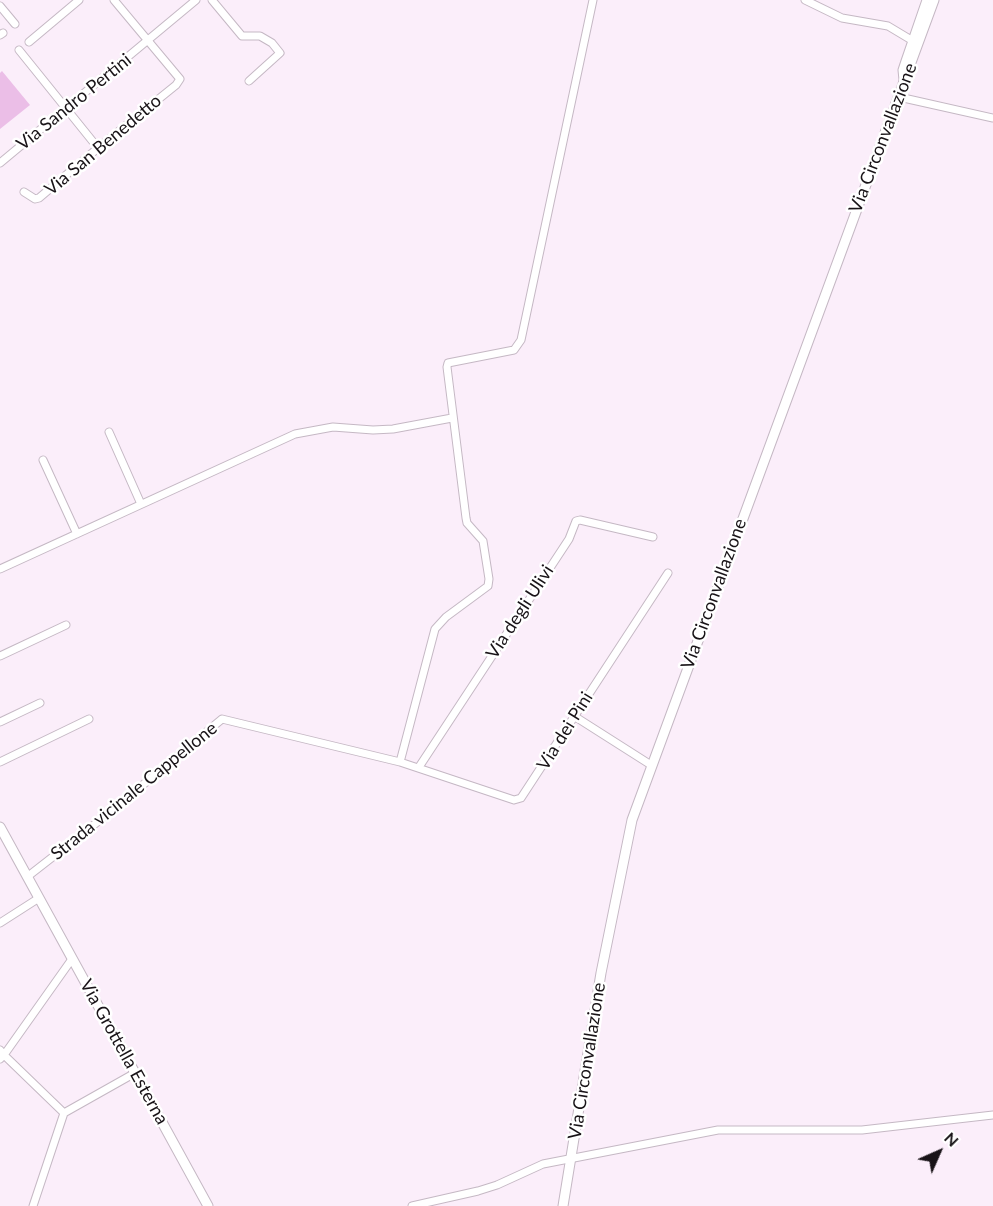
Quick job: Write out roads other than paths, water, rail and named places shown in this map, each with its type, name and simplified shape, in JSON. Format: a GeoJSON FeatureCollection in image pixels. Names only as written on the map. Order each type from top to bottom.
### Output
{"type":"FeatureCollection","features":[{"type":"Feature","properties":{"kind":"main road","name":"Via Circonvallazione"},"geometry":{"type":"LineString","coordinates":[[563,1206],[601,973],[632,820],[899,97],[916,42],[934,0]]}},
{"type":"Feature","properties":{"kind":"main road","name":"Via Grottella Esterna"},"geometry":{"type":"LineString","coordinates":[[0,826],[208,1206]]}},
{"type":"Feature","properties":{"kind":"street"},"geometry":{"type":"LineString","coordinates":[[29,42],[79,0]]}},
{"type":"Feature","properties":{"kind":"street"},"geometry":{"type":"LineString","coordinates":[[114,0],[148,41]]}},
{"type":"Feature","properties":{"kind":"street","name":"Via Sandro Pertini"},"geometry":{"type":"LineString","coordinates":[[1,162],[196,0]]}},
{"type":"Feature","properties":{"kind":"street"},"geometry":{"type":"LineString","coordinates":[[212,0],[242,36],[260,36],[272,43],[280,53],[249,81]]}},
{"type":"Feature","properties":{"kind":"street"},"geometry":{"type":"LineString","coordinates":[[400,762],[435,629],[446,617],[488,586],[489,579],[483,541],[465,518],[448,382],[448,363],[514,350],[521,340],[593,0]]}},
{"type":"Feature","properties":{"kind":"street"},"geometry":{"type":"LineString","coordinates":[[805,0],[842,18],[888,26],[916,42],[926,0]]}},
{"type":"Feature","properties":{"kind":"street"},"geometry":{"type":"LineString","coordinates":[[0,6],[15,24]]}},
{"type":"Feature","properties":{"kind":"street","name":"Via San Benedetto"},"geometry":{"type":"LineString","coordinates":[[24,192],[34,199],[39,198],[176,85],[180,79],[148,41]]}},
{"type":"Feature","properties":{"kind":"street"},"geometry":{"type":"LineString","coordinates":[[19,50],[98,148]]}},
{"type":"Feature","properties":{"kind":"street"},"geometry":{"type":"LineString","coordinates":[[899,97],[993,118]]}},
{"type":"Feature","properties":{"kind":"street"},"geometry":{"type":"LineString","coordinates":[[0,569],[295,434],[333,427],[393,429],[452,418]]}},
{"type":"Feature","properties":{"kind":"street"},"geometry":{"type":"LineString","coordinates":[[109,432],[141,504]]}},
{"type":"Feature","properties":{"kind":"street"},"geometry":{"type":"LineString","coordinates":[[43,460],[76,534]]}},
{"type":"Feature","properties":{"kind":"street","name":"Via degli Ulivi"},"geometry":{"type":"LineString","coordinates":[[419,768],[569,539],[576,521],[653,537]]}},
{"type":"Feature","properties":{"kind":"street","name":"Via dei Pini"},"geometry":{"type":"LineString","coordinates":[[419,768],[514,800],[521,798],[668,573]]}},
{"type":"Feature","properties":{"kind":"street"},"geometry":{"type":"LineString","coordinates":[[0,656],[66,625]]}},
{"type":"Feature","properties":{"kind":"street"},"geometry":{"type":"LineString","coordinates":[[0,722],[40,703]]}},
{"type":"Feature","properties":{"kind":"street"},"geometry":{"type":"LineString","coordinates":[[574,716],[651,765]]}},
{"type":"Feature","properties":{"kind":"street"},"geometry":{"type":"LineString","coordinates":[[0,762],[89,719]]}},
{"type":"Feature","properties":{"kind":"street","name":"Strada vicinale Cappellone"},"geometry":{"type":"LineString","coordinates":[[27,877],[109,813],[222,719],[419,768]]}},
{"type":"Feature","properties":{"kind":"street"},"geometry":{"type":"LineString","coordinates":[[0,923],[39,898]]}},
{"type":"Feature","properties":{"kind":"street"},"geometry":{"type":"LineString","coordinates":[[64,1113],[1,1054],[72,958]]}},
{"type":"Feature","properties":{"kind":"street"},"geometry":{"type":"LineString","coordinates":[[33,1206],[64,1113],[135,1073]]}},
{"type":"Feature","properties":{"kind":"street"},"geometry":{"type":"LineString","coordinates":[[412,1206],[478,1191],[543,1164],[718,1130],[862,1130],[993,1115]]}}]}
